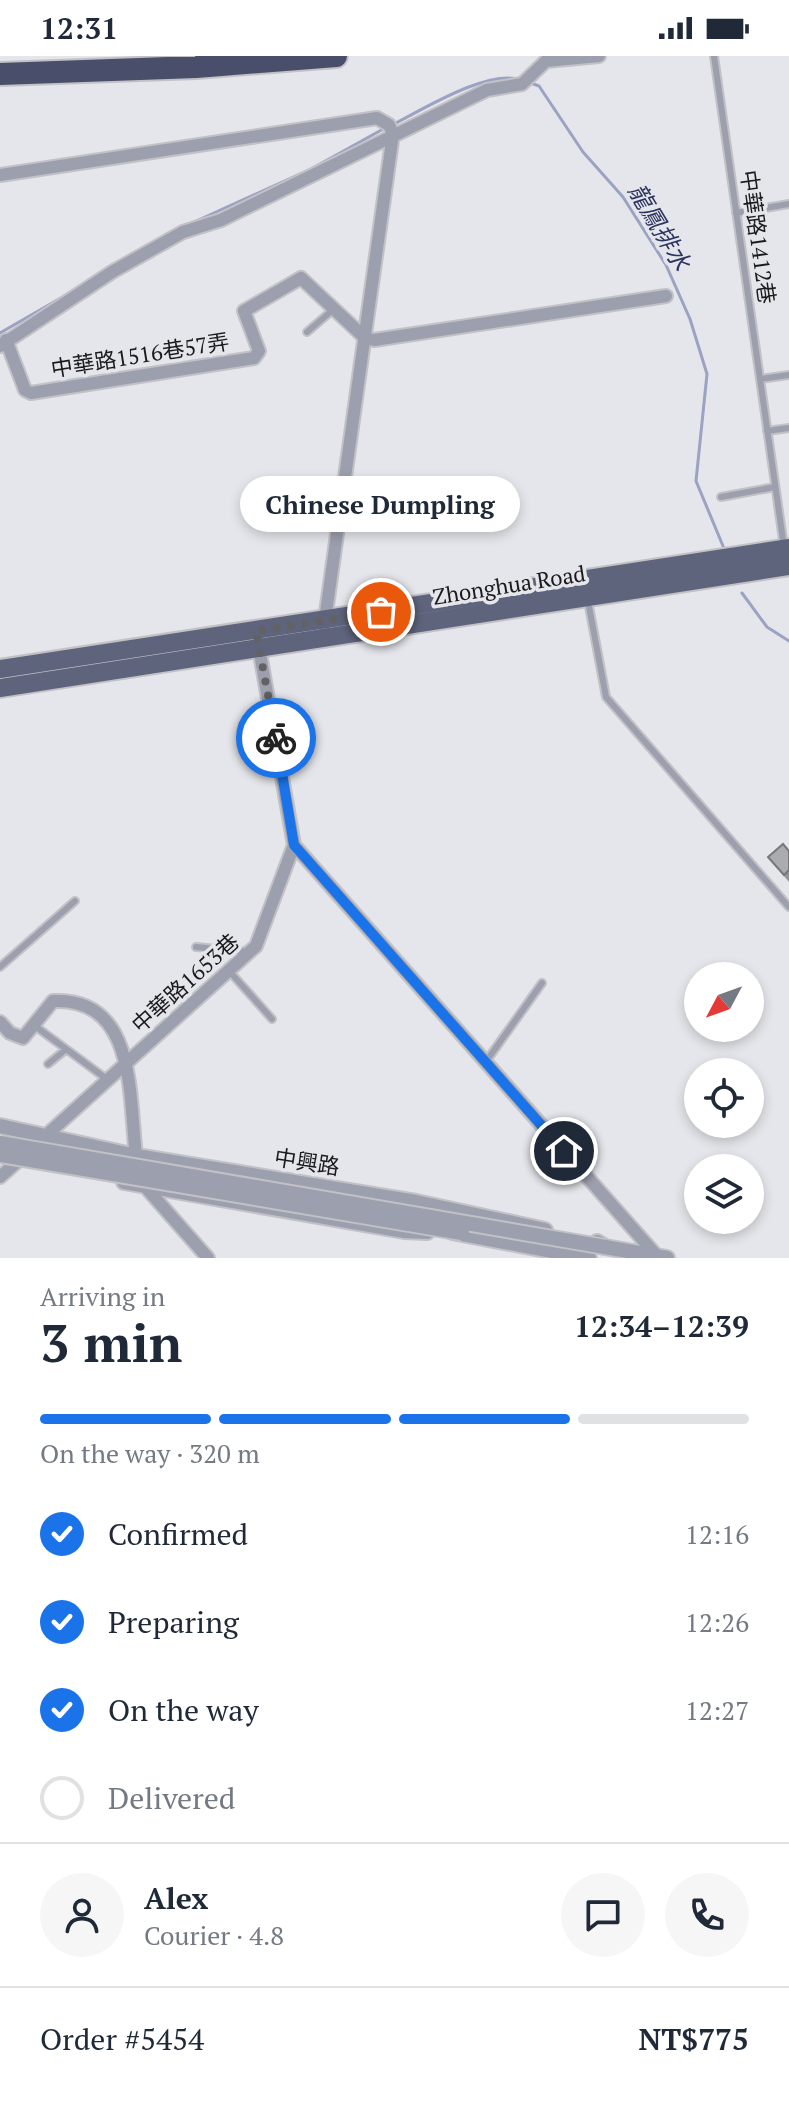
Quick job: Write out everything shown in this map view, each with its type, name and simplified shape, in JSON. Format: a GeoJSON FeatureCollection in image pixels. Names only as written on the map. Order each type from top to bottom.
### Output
{"type":"FeatureCollection","features":[{"type":"Feature","properties":{"kind":"highway"},"geometry":{"type":"LineString","coordinates":[[0,74],[196,67],[336,56]]}},
{"type":"Feature","properties":{"kind":"main road","name":"Zhonghua Road"},"geometry":{"type":"LineString","coordinates":[[0,688],[324,629],[787,557]]}},
{"type":"Feature","properties":{"kind":"main road","name":"Zhonghua Road"},"geometry":{"type":"LineString","coordinates":[[324,629],[588,597],[787,557]]}},
{"type":"Feature","properties":{"kind":"main road","name":"Zhonghua Road"},"geometry":{"type":"LineString","coordinates":[[0,669],[258,640]]}},
{"type":"Feature","properties":{"kind":"street"},"geometry":{"type":"LineString","coordinates":[[3,343],[112,272],[183,232],[221,220],[487,90],[522,84],[546,61],[599,56]]}},
{"type":"Feature","properties":{"kind":"street"},"geometry":{"type":"LineString","coordinates":[[0,175],[377,118],[389,125],[393,134],[324,629]]}},
{"type":"Feature","properties":{"kind":"street","name":"中華路1516巷57弄"},"geometry":{"type":"LineString","coordinates":[[3,343],[25,390],[31,393],[254,358],[259,351],[244,311],[296,279],[306,279],[365,338]]}},
{"type":"Feature","properties":{"kind":"street"},"geometry":{"type":"LineString","coordinates":[[365,338],[374,340],[666,296]]}},
{"type":"Feature","properties":{"kind":"street"},"geometry":{"type":"LineString","coordinates":[[258,640],[294,845],[661,1257]]}},
{"type":"Feature","properties":{"kind":"street","name":"中華路1653巷"},"geometry":{"type":"LineString","coordinates":[[0,1177],[253,952],[294,845]]}},
{"type":"Feature","properties":{"kind":"street"},"geometry":{"type":"LineString","coordinates":[[0,1022],[10,1033],[23,1038],[53,1001],[75,1000],[98,1011],[109,1022],[127,1063],[136,1156],[143,1186],[208,1258]]}},
{"type":"Feature","properties":{"kind":"street","name":"中興路"},"geometry":{"type":"LineString","coordinates":[[0,1126],[136,1156],[416,1202],[595,1241],[605,1247]]}},
{"type":"Feature","properties":{"kind":"street","name":"中興路"},"geometry":{"type":"LineString","coordinates":[[0,1143],[661,1257]]}},
{"type":"Feature","properties":{"kind":"street","name":"中興路"},"geometry":{"type":"LineString","coordinates":[[0,1156],[143,1186],[404,1231],[462,1233]]}},
{"type":"Feature","properties":{"kind":"street","name":"中興路"},"geometry":{"type":"LineString","coordinates":[[0,1156],[462,1233],[589,1258]]}},
{"type":"Feature","properties":{"kind":"lane","name":"中華路1412巷"},"geometry":{"type":"LineString","coordinates":[[714,56],[787,557]]}},
{"type":"Feature","properties":{"kind":"lane"},"geometry":{"type":"LineString","coordinates":[[736,213],[789,204]]}},
{"type":"Feature","properties":{"kind":"lane"},"geometry":{"type":"LineString","coordinates":[[307,332],[335,308]]}},
{"type":"Feature","properties":{"kind":"lane"},"geometry":{"type":"LineString","coordinates":[[760,379],[789,375]]}},
{"type":"Feature","properties":{"kind":"lane"},"geometry":{"type":"LineString","coordinates":[[767,431],[789,428]]}},
{"type":"Feature","properties":{"kind":"lane"},"geometry":{"type":"LineString","coordinates":[[721,497],[775,487]]}},
{"type":"Feature","properties":{"kind":"lane"},"geometry":{"type":"LineString","coordinates":[[588,597],[606,697],[789,907]]}},
{"type":"Feature","properties":{"kind":"lane"},"geometry":{"type":"LineString","coordinates":[[0,967],[75,901]]}},
{"type":"Feature","properties":{"kind":"lane"},"geometry":{"type":"LineString","coordinates":[[196,947],[253,952]]}},
{"type":"Feature","properties":{"kind":"lane"},"geometry":{"type":"LineString","coordinates":[[230,972],[272,1019]]}},
{"type":"Feature","properties":{"kind":"lane"},"geometry":{"type":"LineString","coordinates":[[485,1063],[542,983]]}},
{"type":"Feature","properties":{"kind":"lane"},"geometry":{"type":"LineString","coordinates":[[35,1026],[64,1051],[108,1080]]}},
{"type":"Feature","properties":{"kind":"lane"},"geometry":{"type":"LineString","coordinates":[[48,1064],[64,1051]]}},
{"type":"Feature","properties":{"kind":"building"},"geometry":{"type":"Polygon","coordinates":[[[783,844],[789,851],[789,870],[784,875],[768,857],[783,844]]]}},
{"type":"Feature","properties":{"kind":"waterway","name":"龍鳳排水"},"geometry":{"type":"LineString","coordinates":[[392,125],[474,85],[508,78],[521,80]]}},
{"type":"Feature","properties":{"kind":"waterway","name":"龍鳳排水"},"geometry":{"type":"LineString","coordinates":[[528,82],[539,86],[583,152],[623,197],[666,265],[690,319],[707,374],[696,481],[723,546]]}},
{"type":"Feature","properties":{"kind":"waterway"},"geometry":{"type":"LineString","coordinates":[[194,222],[311,169],[385,128]]}},
{"type":"Feature","properties":{"kind":"waterway"},"geometry":{"type":"LineString","coordinates":[[0,333],[66,295]]}},
{"type":"Feature","properties":{"kind":"waterway","name":"龍鳳排水"},"geometry":{"type":"LineString","coordinates":[[742,593],[767,627],[789,641]]}},
{"type":"Feature","properties":{"kind":"way so far"},"geometry":{"type":"LineString","coordinates":[[276,738],[256,631],[381,612]]}},
{"type":"Feature","properties":{"kind":"place","name":"Chinese Dumpling"},"geometry":{"type":"Point","coordinates":[381,612]}},
{"type":"Feature","properties":{"kind":"route"},"geometry":{"type":"LineString","coordinates":[[276,738],[294,845],[564,1151]]}}]}
